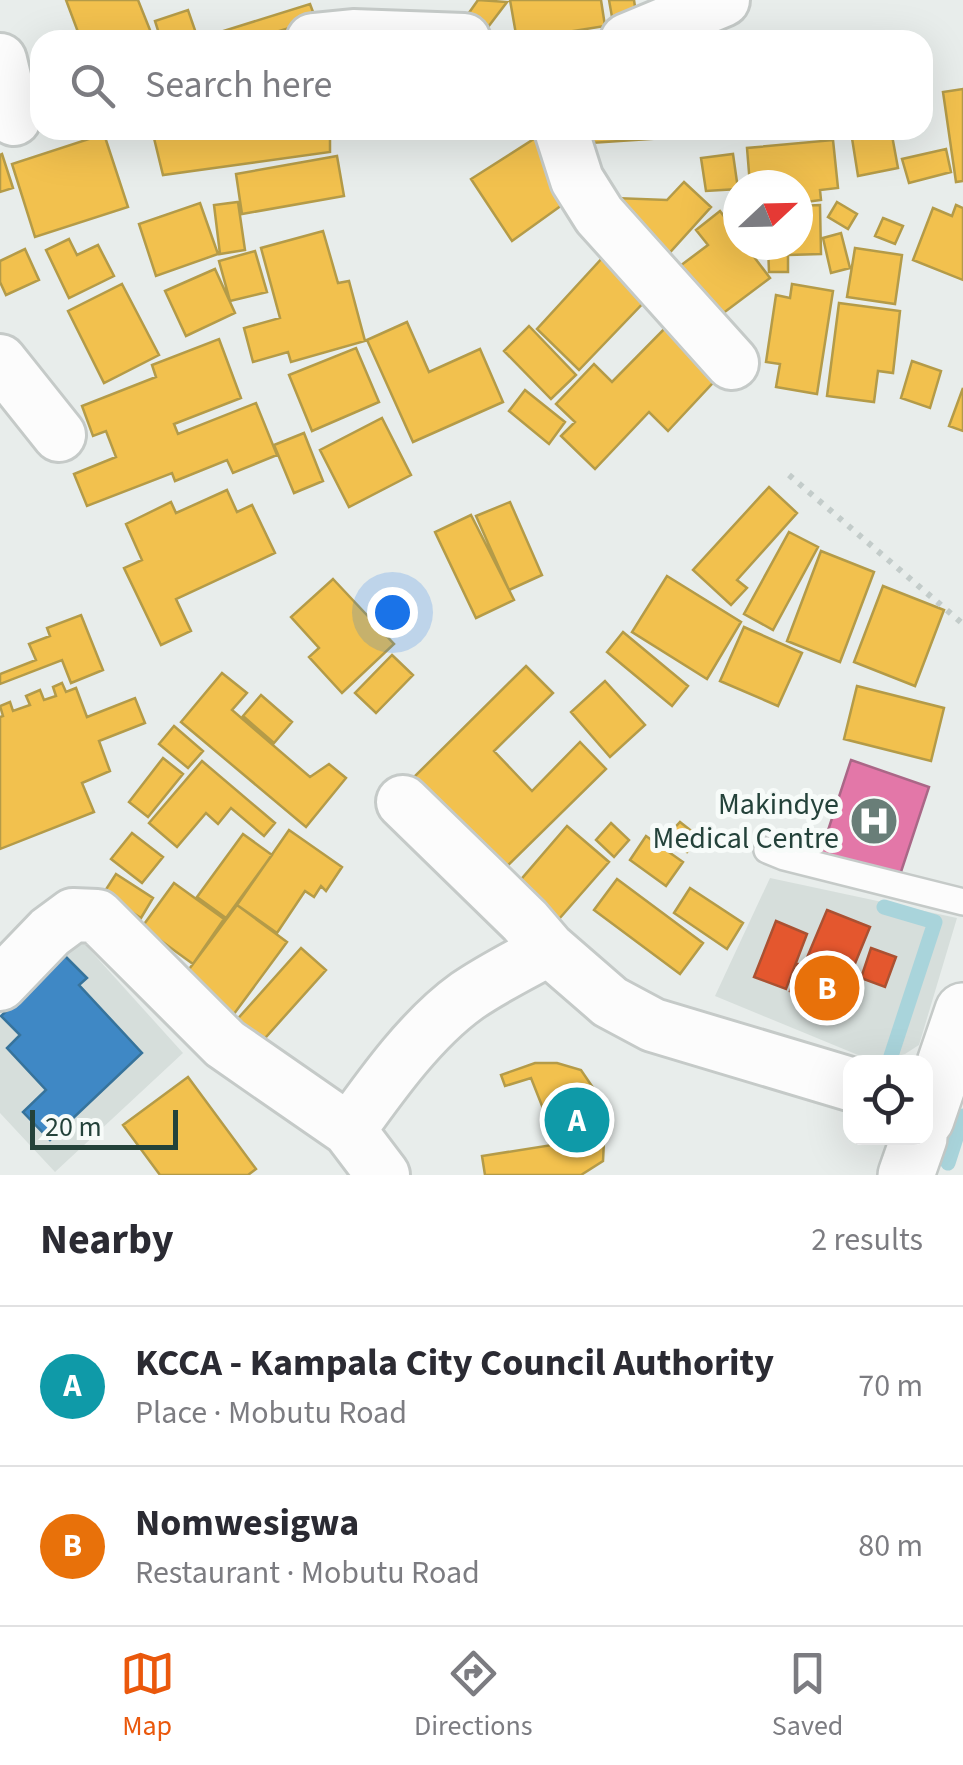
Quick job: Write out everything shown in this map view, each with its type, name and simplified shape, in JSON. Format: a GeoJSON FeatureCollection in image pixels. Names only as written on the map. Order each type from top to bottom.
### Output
{"type":"FeatureCollection","features":[{"type":"Feature","properties":{"kind":"street"},"geometry":{"type":"LineString","coordinates":[[354,0],[391,30]]}},
{"type":"Feature","properties":{"kind":"street"},"geometry":{"type":"LineString","coordinates":[[656,20],[723,0]]}},
{"type":"Feature","properties":{"kind":"street"},"geometry":{"type":"LineString","coordinates":[[0,60],[18,118]]}},
{"type":"Feature","properties":{"kind":"street"},"geometry":{"type":"LineString","coordinates":[[564,140],[576,180],[598,215],[732,363]]}},
{"type":"Feature","properties":{"kind":"street"},"geometry":{"type":"LineString","coordinates":[[0,361],[59,435]]}},
{"type":"Feature","properties":{"kind":"street"},"geometry":{"type":"LineString","coordinates":[[403,802],[549,949],[610,1002],[654,1024],[843,1082]]}},
{"type":"Feature","properties":{"kind":"street"},"geometry":{"type":"LineString","coordinates":[[0,984],[73,914],[98,916],[225,1044],[349,1130],[383,1175]]}},
{"type":"Feature","properties":{"kind":"street"},"geometry":{"type":"LineString","coordinates":[[349,1130],[391,1072],[467,996],[549,949]]}},
{"type":"Feature","properties":{"kind":"street"},"geometry":{"type":"LineString","coordinates":[[933,1094],[963,1011]]}},
{"type":"Feature","properties":{"kind":"street"},"geometry":{"type":"LineString","coordinates":[[906,1175],[916,1145]]}},
{"type":"Feature","properties":{"kind":"lane"},"geometry":{"type":"LineString","coordinates":[[767,850],[963,902]]}},
{"type":"Feature","properties":{"kind":"path"},"geometry":{"type":"LineString","coordinates":[[788,475],[963,624]]}},
{"type":"Feature","properties":{"kind":"shaded area"},"geometry":{"type":"Polygon","coordinates":[[[770,878],[957,918],[919,1045],[905,1054],[858,1055],[715,996],[770,878]]]}},
{"type":"Feature","properties":{"kind":"shaded area"},"geometry":{"type":"Polygon","coordinates":[[[81,940],[183,1053],[55,1172],[0,1113],[0,1017],[81,940]]]}},
{"type":"Feature","properties":{"kind":"building: Homes"},"geometry":{"type":"Polygon","coordinates":[[[66,0],[138,0],[150,30],[77,30],[66,0]]]}},
{"type":"Feature","properties":{"kind":"building: Homes"},"geometry":{"type":"Polygon","coordinates":[[[478,0],[507,2],[486,30],[466,17],[478,0]]]}},
{"type":"Feature","properties":{"kind":"building: Homes"},"geometry":{"type":"Polygon","coordinates":[[[510,0],[601,0],[605,26],[515,30],[510,0]]]}},
{"type":"Feature","properties":{"kind":"building: Homes"},"geometry":{"type":"Polygon","coordinates":[[[609,0],[634,0],[636,13],[612,17],[609,0]]]}},
{"type":"Feature","properties":{"kind":"building: Homes"},"geometry":{"type":"Polygon","coordinates":[[[310,4],[316,20],[282,30],[227,30],[310,4]]]}},
{"type":"Feature","properties":{"kind":"building: Homes"},"geometry":{"type":"Polygon","coordinates":[[[188,10],[195,30],[158,30],[155,21],[188,10]]]}},
{"type":"Feature","properties":{"kind":"building: Homes"},"geometry":{"type":"Polygon","coordinates":[[[963,89],[963,181],[956,182],[943,92],[963,89]]]}},
{"type":"Feature","properties":{"kind":"building: Homes"},"geometry":{"type":"Polygon","coordinates":[[[86,140],[106,140],[128,207],[35,237],[12,164],[86,140]]]}},
{"type":"Feature","properties":{"kind":"building: Homes"},"geometry":{"type":"Polygon","coordinates":[[[154,140],[330,140],[330,152],[163,175],[154,140]]]}},
{"type":"Feature","properties":{"kind":"building: Homes"},"geometry":{"type":"Polygon","coordinates":[[[532,140],[539,140],[576,195],[512,241],[471,179],[532,140]]]}},
{"type":"Feature","properties":{"kind":"building: Homes"},"geometry":{"type":"Polygon","coordinates":[[[591,140],[635,140],[591,143],[591,140]]]}},
{"type":"Feature","properties":{"kind":"building: Homes"},"geometry":{"type":"Polygon","coordinates":[[[833,140],[838,188],[820,190],[821,200],[813,201],[813,170],[749,170],[747,148],[833,140]]]}},
{"type":"Feature","properties":{"kind":"building: Homes"},"geometry":{"type":"Polygon","coordinates":[[[852,140],[893,140],[898,168],[858,176],[852,140]]]}},
{"type":"Feature","properties":{"kind":"building: Homes"},"geometry":{"type":"Polygon","coordinates":[[[946,149],[951,172],[909,183],[902,159],[946,149]]]}},
{"type":"Feature","properties":{"kind":"building: Homes"},"geometry":{"type":"Polygon","coordinates":[[[733,154],[735,170],[723,170],[723,190],[706,191],[701,158],[733,154]]]}},
{"type":"Feature","properties":{"kind":"building: Homes"},"geometry":{"type":"Polygon","coordinates":[[[0,155],[13,188],[0,192],[0,155]]]}},
{"type":"Feature","properties":{"kind":"building: Homes"},"geometry":{"type":"Polygon","coordinates":[[[337,156],[344,196],[242,214],[236,174],[337,156]]]}},
{"type":"Feature","properties":{"kind":"building: Homes"},"geometry":{"type":"Polygon","coordinates":[[[684,182],[711,207],[655,269],[590,197],[667,200],[684,182]]]}},
{"type":"Feature","properties":{"kind":"building: Homes"},"geometry":{"type":"Polygon","coordinates":[[[238,202],[245,250],[220,254],[214,205],[238,202]]]}},
{"type":"Feature","properties":{"kind":"building: Homes"},"geometry":{"type":"Polygon","coordinates":[[[837,202],[857,214],[848,229],[828,217],[837,202]]]}},
{"type":"Feature","properties":{"kind":"building: Homes"},"geometry":{"type":"Polygon","coordinates":[[[200,203],[218,254],[156,276],[139,224],[200,203]]]}},
{"type":"Feature","properties":{"kind":"building: Homes"},"geometry":{"type":"Polygon","coordinates":[[[813,205],[820,205],[821,254],[813,254],[813,205]]]}},
{"type":"Feature","properties":{"kind":"building: Homes"},"geometry":{"type":"Polygon","coordinates":[[[956,205],[963,208],[963,280],[913,260],[933,208],[952,216],[956,205]]]}},
{"type":"Feature","properties":{"kind":"building: Homes"},"geometry":{"type":"Polygon","coordinates":[[[720,211],[723,260],[756,260],[770,278],[706,326],[668,275],[708,245],[696,230],[720,211]]]}},
{"type":"Feature","properties":{"kind":"building: Homes"},"geometry":{"type":"Polygon","coordinates":[[[883,218],[903,226],[895,244],[875,236],[883,218]]]}},
{"type":"Feature","properties":{"kind":"building: Homes"},"geometry":{"type":"Polygon","coordinates":[[[323,231],[338,283],[349,281],[365,341],[291,362],[288,352],[253,362],[244,328],[280,318],[261,248],[323,231]]]}},
{"type":"Feature","properties":{"kind":"building: Homes"},"geometry":{"type":"Polygon","coordinates":[[[841,233],[850,268],[831,273],[823,238],[841,233]]]}},
{"type":"Feature","properties":{"kind":"building: Homes"},"geometry":{"type":"Polygon","coordinates":[[[69,239],[77,255],[98,245],[114,276],[69,298],[46,250],[69,239]]]}},
{"type":"Feature","properties":{"kind":"building: Homes"},"geometry":{"type":"Polygon","coordinates":[[[855,248],[902,255],[895,304],[847,297],[855,248]]]}},
{"type":"Feature","properties":{"kind":"building: Homes"},"geometry":{"type":"Polygon","coordinates":[[[25,249],[39,280],[6,295],[0,282],[0,261],[25,249]]]}},
{"type":"Feature","properties":{"kind":"building: Homes"},"geometry":{"type":"Polygon","coordinates":[[[255,251],[267,292],[230,301],[219,261],[255,251]]]}},
{"type":"Feature","properties":{"kind":"building: Homes"},"geometry":{"type":"Polygon","coordinates":[[[604,256],[648,298],[579,370],[537,329],[604,256]]]}},
{"type":"Feature","properties":{"kind":"building: Homes"},"geometry":{"type":"Polygon","coordinates":[[[769,260],[788,260],[788,272],[769,272],[769,260]]]}},
{"type":"Feature","properties":{"kind":"building: Homes"},"geometry":{"type":"Polygon","coordinates":[[[215,269],[235,313],[186,336],[165,291],[215,269]]]}},
{"type":"Feature","properties":{"kind":"building: Homes"},"geometry":{"type":"Polygon","coordinates":[[[122,284],[159,355],[104,383],[68,311],[122,284]]]}},
{"type":"Feature","properties":{"kind":"building: Homes"},"geometry":{"type":"Polygon","coordinates":[[[792,284],[833,291],[817,394],[776,387],[780,364],[766,362],[776,295],[790,298],[792,284]]]}},
{"type":"Feature","properties":{"kind":"building: Homes"},"geometry":{"type":"Polygon","coordinates":[[[839,303],[900,311],[893,373],[878,371],[874,402],[827,396],[839,303]]]}},
{"type":"Feature","properties":{"kind":"building: Homes"},"geometry":{"type":"Polygon","coordinates":[[[407,322],[429,372],[480,349],[503,402],[413,442],[367,340],[407,322]]]}},
{"type":"Feature","properties":{"kind":"building: Homes"},"geometry":{"type":"Polygon","coordinates":[[[671,322],[723,372],[668,431],[649,412],[595,469],[561,436],[575,422],[556,404],[594,364],[612,382],[671,322]]]}},
{"type":"Feature","properties":{"kind":"building: Homes"},"geometry":{"type":"Polygon","coordinates":[[[529,326],[576,375],[551,399],[504,351],[529,326]]]}},
{"type":"Feature","properties":{"kind":"building: Homes"},"geometry":{"type":"Polygon","coordinates":[[[219,339],[241,398],[174,424],[178,434],[256,403],[277,455],[233,473],[227,460],[175,481],[172,473],[87,506],[74,474],[116,457],[106,431],[93,436],[82,406],[156,377],[152,365],[219,339]]]}},
{"type":"Feature","properties":{"kind":"building: Homes"},"geometry":{"type":"Polygon","coordinates":[[[356,348],[379,402],[312,431],[289,375],[356,348]]]}},
{"type":"Feature","properties":{"kind":"building: Homes"},"geometry":{"type":"Polygon","coordinates":[[[912,361],[941,371],[930,408],[901,398],[912,361]]]}},
{"type":"Feature","properties":{"kind":"building: Homes"},"geometry":{"type":"Polygon","coordinates":[[[963,388],[963,431],[949,426],[963,388]]]}},
{"type":"Feature","properties":{"kind":"building: Homes"},"geometry":{"type":"Polygon","coordinates":[[[525,390],[565,422],[549,444],[509,411],[525,390]]]}},
{"type":"Feature","properties":{"kind":"building: Homes"},"geometry":{"type":"Polygon","coordinates":[[[382,418],[411,475],[349,507],[320,450],[382,418]]]}},
{"type":"Feature","properties":{"kind":"building: Homes"},"geometry":{"type":"Polygon","coordinates":[[[304,433],[323,481],[294,493],[274,445],[304,433]]]}},
{"type":"Feature","properties":{"kind":"building: Homes"},"geometry":{"type":"Polygon","coordinates":[[[769,487],[797,513],[737,580],[747,588],[731,605],[693,570],[769,487]]]}},
{"type":"Feature","properties":{"kind":"building: Homes"},"geometry":{"type":"Polygon","coordinates":[[[227,490],[237,512],[252,505],[275,553],[176,599],[191,631],[161,645],[124,568],[142,560],[126,524],[171,502],[176,513],[227,490]]]}},
{"type":"Feature","properties":{"kind":"building: Homes"},"geometry":{"type":"Polygon","coordinates":[[[510,502],[542,575],[509,590],[476,516],[510,502]]]}},
{"type":"Feature","properties":{"kind":"building: Homes"},"geometry":{"type":"Polygon","coordinates":[[[471,515],[514,600],[476,618],[435,532],[471,515]]]}},
{"type":"Feature","properties":{"kind":"building: Homes"},"geometry":{"type":"Polygon","coordinates":[[[789,532],[818,547],[773,630],[744,614],[789,532]]]}},
{"type":"Feature","properties":{"kind":"building: Homes"},"geometry":{"type":"Polygon","coordinates":[[[821,551],[874,572],[840,662],[787,641],[821,551]]]}},
{"type":"Feature","properties":{"kind":"building: Homes"},"geometry":{"type":"Polygon","coordinates":[[[667,576],[741,622],[707,679],[632,632],[667,576]]]}},
{"type":"Feature","properties":{"kind":"building: Homes"},"geometry":{"type":"Polygon","coordinates":[[[333,579],[394,644],[342,693],[309,657],[319,648],[291,617],[333,579]]]}},
{"type":"Feature","properties":{"kind":"building: Homes"},"geometry":{"type":"Polygon","coordinates":[[[883,586],[944,610],[915,686],[854,662],[883,586]]]}},
{"type":"Feature","properties":{"kind":"building: Homes"},"geometry":{"type":"Polygon","coordinates":[[[81,615],[103,670],[71,683],[62,660],[0,684],[0,674],[36,660],[29,644],[50,636],[47,628],[81,615]]]}},
{"type":"Feature","properties":{"kind":"building: Homes"},"geometry":{"type":"Polygon","coordinates":[[[744,627],[802,653],[778,706],[720,681],[744,627]]]}},
{"type":"Feature","properties":{"kind":"building: Homes"},"geometry":{"type":"Polygon","coordinates":[[[623,632],[688,686],[672,706],[607,652],[623,632]]]}},
{"type":"Feature","properties":{"kind":"building: Homes"},"geometry":{"type":"Polygon","coordinates":[[[392,655],[413,675],[376,713],[355,693],[392,655]]]}},
{"type":"Feature","properties":{"kind":"building: Homes"},"geometry":{"type":"Polygon","coordinates":[[[526,666],[553,693],[494,751],[532,791],[580,742],[606,769],[498,875],[409,782],[526,666]]]}},
{"type":"Feature","properties":{"kind":"building: Homes"},"geometry":{"type":"Polygon","coordinates":[[[222,673],[247,693],[232,710],[310,777],[329,764],[346,778],[306,827],[181,722],[222,673]]]}},
{"type":"Feature","properties":{"kind":"building: Homes"},"geometry":{"type":"Polygon","coordinates":[[[605,681],[645,725],[610,757],[571,712],[605,681]]]}},
{"type":"Feature","properties":{"kind":"building: Homes"},"geometry":{"type":"Polygon","coordinates":[[[62,683],[66,692],[76,688],[87,717],[135,698],[145,723],[99,741],[110,771],[82,783],[94,812],[0,849],[0,706],[10,702],[13,711],[30,705],[26,696],[40,690],[44,700],[56,696],[53,687],[62,683]]]}},
{"type":"Feature","properties":{"kind":"building: Homes"},"geometry":{"type":"Polygon","coordinates":[[[857,686],[944,708],[931,761],[844,739],[857,686]]]}},
{"type":"Feature","properties":{"kind":"building: Homes"},"geometry":{"type":"Polygon","coordinates":[[[261,695],[292,722],[274,743],[243,716],[261,695]]]}},
{"type":"Feature","properties":{"kind":"building: Homes"},"geometry":{"type":"Polygon","coordinates":[[[174,726],[203,751],[188,768],[159,744],[174,726]]]}},
{"type":"Feature","properties":{"kind":"building: Homes"},"geometry":{"type":"Polygon","coordinates":[[[163,758],[183,774],[148,817],[129,802],[163,758]]]}},
{"type":"Feature","properties":{"kind":"building: Homes"},"geometry":{"type":"Polygon","coordinates":[[[202,761],[275,823],[264,836],[231,808],[218,824],[206,813],[177,847],[149,823],[202,761]]]}},
{"type":"Feature","properties":{"kind":"building: Homes"},"geometry":{"type":"Polygon","coordinates":[[[680,822],[699,837],[687,852],[667,836],[680,822]]]}},
{"type":"Feature","properties":{"kind":"building: Homes"},"geometry":{"type":"Polygon","coordinates":[[[611,823],[629,840],[614,857],[596,840],[611,823]]]}},
{"type":"Feature","properties":{"kind":"building: Homes"},"geometry":{"type":"Polygon","coordinates":[[[567,826],[609,862],[559,919],[518,883],[567,826]]]}},
{"type":"Feature","properties":{"kind":"building: Homes"},"geometry":{"type":"Polygon","coordinates":[[[289,830],[342,867],[326,891],[321,886],[314,897],[305,891],[277,933],[237,905],[289,830]]]}},
{"type":"Feature","properties":{"kind":"building: Homes"},"geometry":{"type":"Polygon","coordinates":[[[132,833],[163,857],[142,883],[111,859],[132,833]]]}},
{"type":"Feature","properties":{"kind":"building: Homes"},"geometry":{"type":"Polygon","coordinates":[[[243,834],[272,855],[226,918],[197,897],[243,834]]]}},
{"type":"Feature","properties":{"kind":"building: Homes"},"geometry":{"type":"Polygon","coordinates":[[[646,836],[683,862],[666,886],[630,860],[646,836]]]}},
{"type":"Feature","properties":{"kind":"building: Homes"},"geometry":{"type":"Polygon","coordinates":[[[116,874],[153,898],[141,918],[103,894],[116,874]]]}},
{"type":"Feature","properties":{"kind":"building: Homes"},"geometry":{"type":"Polygon","coordinates":[[[617,879],[703,943],[680,974],[594,910],[617,879]]]}},
{"type":"Feature","properties":{"kind":"building: Homes"},"geometry":{"type":"Polygon","coordinates":[[[174,883],[224,919],[193,964],[142,927],[174,883]]]}},
{"type":"Feature","properties":{"kind":"building: Homes"},"geometry":{"type":"Polygon","coordinates":[[[690,888],[743,923],[727,949],[674,913],[690,888]]]}},
{"type":"Feature","properties":{"kind":"building: Homes"},"geometry":{"type":"Polygon","coordinates":[[[237,905],[287,942],[228,1022],[178,984],[237,905]]]}},
{"type":"Feature","properties":{"kind":"building: Homes"},"geometry":{"type":"Polygon","coordinates":[[[301,948],[326,970],[258,1046],[233,1024],[301,948]]]}},
{"type":"Feature","properties":{"kind":"building: Homes"},"geometry":{"type":"Polygon","coordinates":[[[535,1063],[557,1063],[581,1070],[598,1095],[605,1121],[603,1161],[581,1175],[485,1175],[482,1156],[565,1143],[567,1136],[563,1131],[552,1131],[531,1078],[505,1086],[501,1075],[535,1063]]]}},
{"type":"Feature","properties":{"kind":"building: Homes"},"geometry":{"type":"Polygon","coordinates":[[[188,1077],[256,1169],[248,1175],[160,1175],[123,1125],[188,1077]]]}},
{"type":"Feature","properties":{"kind":"building: Shops"},"geometry":{"type":"Polygon","coordinates":[[[827,910],[870,927],[849,978],[806,960],[827,910]]]}},
{"type":"Feature","properties":{"kind":"building: Shops"},"geometry":{"type":"Polygon","coordinates":[[[776,921],[807,934],[786,989],[754,977],[776,921]]]}},
{"type":"Feature","properties":{"kind":"building: Shops"},"geometry":{"type":"Polygon","coordinates":[[[871,948],[896,957],[885,987],[861,978],[871,948]]]}},
{"type":"Feature","properties":{"kind":"building: Shops"},"geometry":{"type":"Polygon","coordinates":[[[798,964],[850,979],[839,1016],[810,1009],[813,997],[790,991],[798,964]]]}},
{"type":"Feature","properties":{"kind":"building: Schools"},"geometry":{"type":"Polygon","coordinates":[[[65,956],[87,978],[79,985],[142,1053],[50,1140],[23,1112],[46,1090],[7,1048],[20,1035],[1,1016],[65,956]]]}},
{"type":"Feature","properties":{"kind":"building: Health","name":"Makindye Medical Centre"},"geometry":{"type":"Polygon","coordinates":[[[851,760],[929,787],[898,881],[820,855],[851,760]]]}},
{"type":"Feature","properties":{"kind":"waterway"},"geometry":{"type":"LineString","coordinates":[[884,907],[935,922],[891,1055]]}},
{"type":"Feature","properties":{"kind":"waterway"},"geometry":{"type":"LineString","coordinates":[[948,1163],[963,1116]]}},
{"type":"Feature","properties":{"kind":"place","name":"Makindye Medical Centre"},"geometry":{"type":"Point","coordinates":[874,821]}},
{"type":"Feature","properties":{"kind":"place","name":"Nomwesigwa"},"geometry":{"type":"Point","coordinates":[827,988]}},
{"type":"Feature","properties":{"kind":"place","name":"KCCA - Kampala City Council Authority"},"geometry":{"type":"Point","coordinates":[577,1120]}}]}
